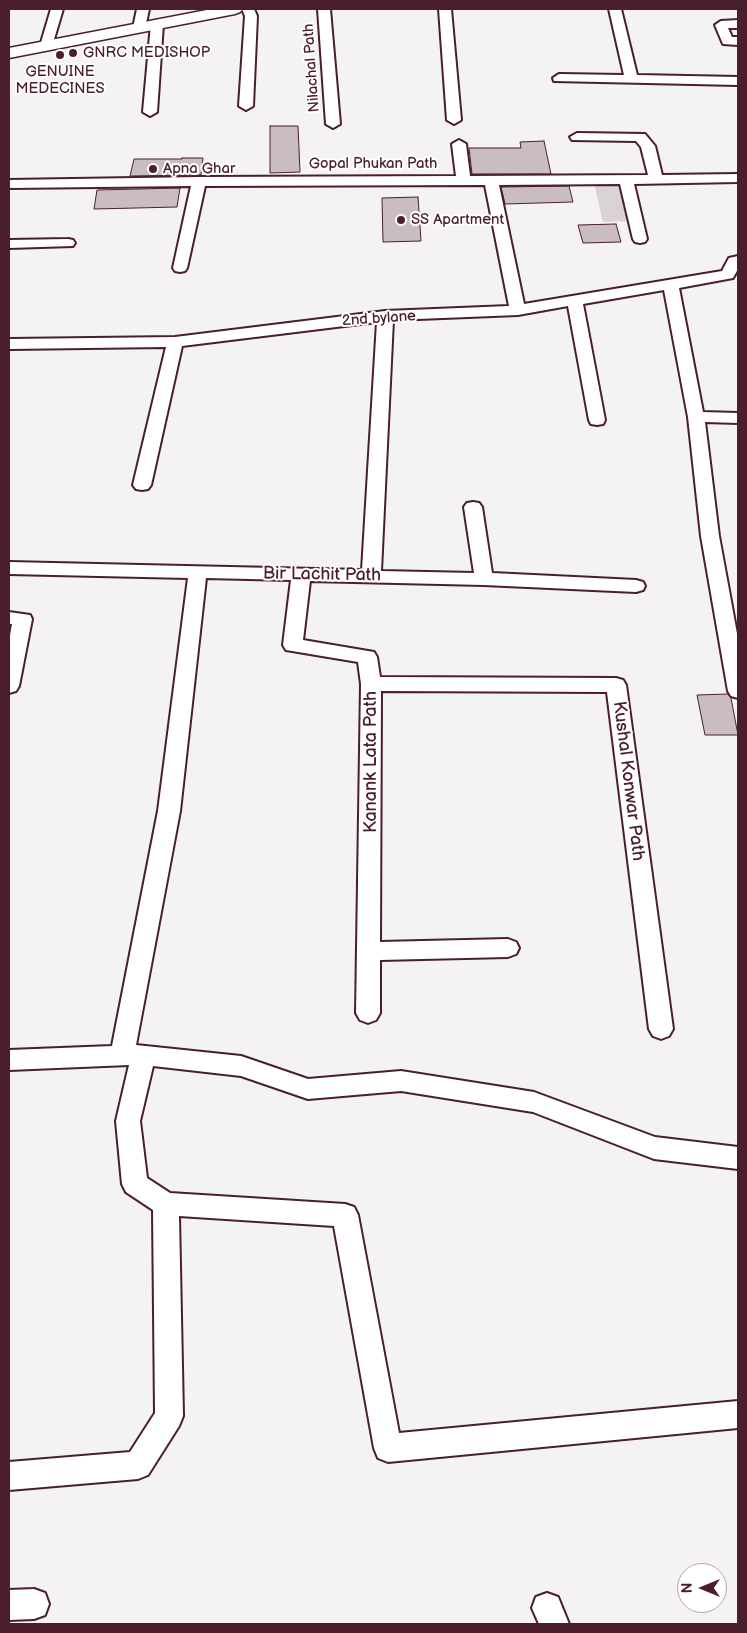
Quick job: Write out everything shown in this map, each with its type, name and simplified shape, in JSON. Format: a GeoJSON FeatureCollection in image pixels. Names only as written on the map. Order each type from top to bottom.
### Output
{"type":"FeatureCollection","features":[{"type":"Feature","properties":{"kind":"main road"},"geometry":{"type":"LineString","coordinates":[[9,53],[141,20],[207,9]]}},
{"type":"Feature","properties":{"kind":"main road"},"geometry":{"type":"LineString","coordinates":[[141,20],[157,24],[235,9]]}},
{"type":"Feature","properties":{"kind":"main road"},"geometry":{"type":"LineString","coordinates":[[9,48],[46,43]]}},
{"type":"Feature","properties":{"kind":"street"},"geometry":{"type":"LineString","coordinates":[[46,43],[56,9]]}},
{"type":"Feature","properties":{"kind":"street"},"geometry":{"type":"LineString","coordinates":[[246,106],[250,16],[248,9]]}},
{"type":"Feature","properties":{"kind":"street","name":"Nilachal Path"},"geometry":{"type":"LineString","coordinates":[[324,9],[333,124]]}},
{"type":"Feature","properties":{"kind":"street"},"geometry":{"type":"LineString","coordinates":[[445,9],[454,120]]}},
{"type":"Feature","properties":{"kind":"street"},"geometry":{"type":"LineString","coordinates":[[616,9],[631,79]]}},
{"type":"Feature","properties":{"kind":"street"},"geometry":{"type":"LineString","coordinates":[[150,112],[157,24]]}},
{"type":"Feature","properties":{"kind":"street"},"geometry":{"type":"LineString","coordinates":[[738,24],[722,25],[727,41],[738,41]]}},
{"type":"Feature","properties":{"kind":"street"},"geometry":{"type":"LineString","coordinates":[[559,78],[738,81]]}},
{"type":"Feature","properties":{"kind":"street"},"geometry":{"type":"LineString","coordinates":[[577,137],[640,136],[648,146],[656,180]]}},
{"type":"Feature","properties":{"kind":"street"},"geometry":{"type":"LineString","coordinates":[[459,144],[463,180]]}},
{"type":"Feature","properties":{"kind":"street","name":"Gopal Phukan Path"},"geometry":{"type":"LineString","coordinates":[[9,184],[738,178]]}},
{"type":"Feature","properties":{"kind":"street"},"geometry":{"type":"LineString","coordinates":[[626,180],[640,239]]}},
{"type":"Feature","properties":{"kind":"street"},"geometry":{"type":"LineString","coordinates":[[180,268],[199,181]]}},
{"type":"Feature","properties":{"kind":"street"},"geometry":{"type":"LineString","coordinates":[[491,181],[518,310]]}},
{"type":"Feature","properties":{"kind":"street"},"geometry":{"type":"LineString","coordinates":[[9,244],[68,243]]}},
{"type":"Feature","properties":{"kind":"street","name":"2nd bylane"},"geometry":{"type":"LineString","coordinates":[[9,344],[175,342],[385,316],[518,310],[728,274],[734,261],[738,260]]}},
{"type":"Feature","properties":{"kind":"street"},"geometry":{"type":"LineString","coordinates":[[671,285],[696,417],[710,536],[733,635],[738,691]]}},
{"type":"Feature","properties":{"kind":"street"},"geometry":{"type":"LineString","coordinates":[[575,301],[597,420]]}},
{"type":"Feature","properties":{"kind":"street"},"geometry":{"type":"LineString","coordinates":[[371,576],[385,316]]}},
{"type":"Feature","properties":{"kind":"street"},"geometry":{"type":"LineString","coordinates":[[142,486],[175,342]]}},
{"type":"Feature","properties":{"kind":"street"},"geometry":{"type":"LineString","coordinates":[[696,417],[738,418]]}},
{"type":"Feature","properties":{"kind":"street"},"geometry":{"type":"LineString","coordinates":[[473,507],[484,579]]}},
{"type":"Feature","properties":{"kind":"street","name":"Bir Lachit Path"},"geometry":{"type":"LineString","coordinates":[[9,568],[484,579],[636,586]]}},
{"type":"Feature","properties":{"kind":"street"},"geometry":{"type":"LineString","coordinates":[[198,572],[169,811],[133,1056],[128,1121],[135,1184],[166,1204],[345,1215],[388,1448],[738,1415]]}},
{"type":"Feature","properties":{"kind":"street","name":"Kanank Lata Path"},"geometry":{"type":"LineString","coordinates":[[301,574],[293,645],[367,657],[372,684],[368,1013]]}},
{"type":"Feature","properties":{"kind":"street"},"geometry":{"type":"LineString","coordinates":[[9,618],[24,619],[9,686]]}},
{"type":"Feature","properties":{"kind":"street","name":"Kushal Konwar Path"},"geometry":{"type":"LineString","coordinates":[[372,684],[616,685],[661,1030]]}},
{"type":"Feature","properties":{"kind":"street"},"geometry":{"type":"LineString","coordinates":[[369,951],[508,948]]}},
{"type":"Feature","properties":{"kind":"street"},"geometry":{"type":"LineString","coordinates":[[9,1060],[133,1056],[241,1066],[308,1089],[401,1081],[534,1102],[654,1148],[738,1158]]}},
{"type":"Feature","properties":{"kind":"street"},"geometry":{"type":"LineString","coordinates":[[9,1476],[138,1465],[169,1416],[166,1204]]}},
{"type":"Feature","properties":{"kind":"shaded area"},"geometry":{"type":"Polygon","coordinates":[[[622,182],[632,221],[603,222],[594,183],[622,182]]]}},
{"type":"Feature","properties":{"kind":"building"},"geometry":{"type":"Polygon","coordinates":[[[270,126],[298,126],[300,172],[270,173],[270,126]]]}},
{"type":"Feature","properties":{"kind":"building"},"geometry":{"type":"Polygon","coordinates":[[[544,141],[551,174],[472,174],[469,148],[521,148],[520,142],[544,141]]]}},
{"type":"Feature","properties":{"kind":"building"},"geometry":{"type":"Polygon","coordinates":[[[203,158],[201,175],[130,176],[134,159],[203,158]]]}},
{"type":"Feature","properties":{"kind":"building"},"geometry":{"type":"Polygon","coordinates":[[[569,186],[573,202],[505,204],[501,187],[569,186]]]}},
{"type":"Feature","properties":{"kind":"building"},"geometry":{"type":"Polygon","coordinates":[[[180,188],[177,207],[94,209],[97,190],[180,188]]]}},
{"type":"Feature","properties":{"kind":"building","name":"SS Apartment"},"geometry":{"type":"Polygon","coordinates":[[[418,197],[421,241],[383,242],[382,198],[418,197]]]}},
{"type":"Feature","properties":{"kind":"building"},"geometry":{"type":"Polygon","coordinates":[[[616,224],[621,242],[583,243],[578,225],[616,224]]]}},
{"type":"Feature","properties":{"kind":"building"},"geometry":{"type":"Polygon","coordinates":[[[728,694],[731,698],[738,735],[705,735],[697,695],[728,694]]]}},
{"type":"Feature","properties":{"kind":"place","name":"GNRC MEDISHOP"},"geometry":{"type":"Point","coordinates":[73,53]}},
{"type":"Feature","properties":{"kind":"place","name":"GENUINE MEDECINES"},"geometry":{"type":"Point","coordinates":[60,55]}},
{"type":"Feature","properties":{"kind":"place","name":"Apna Ghar"},"geometry":{"type":"Point","coordinates":[153,169]}},
{"type":"Feature","properties":{"kind":"place","name":"SS Apartment"},"geometry":{"type":"Point","coordinates":[401,220]}}]}
